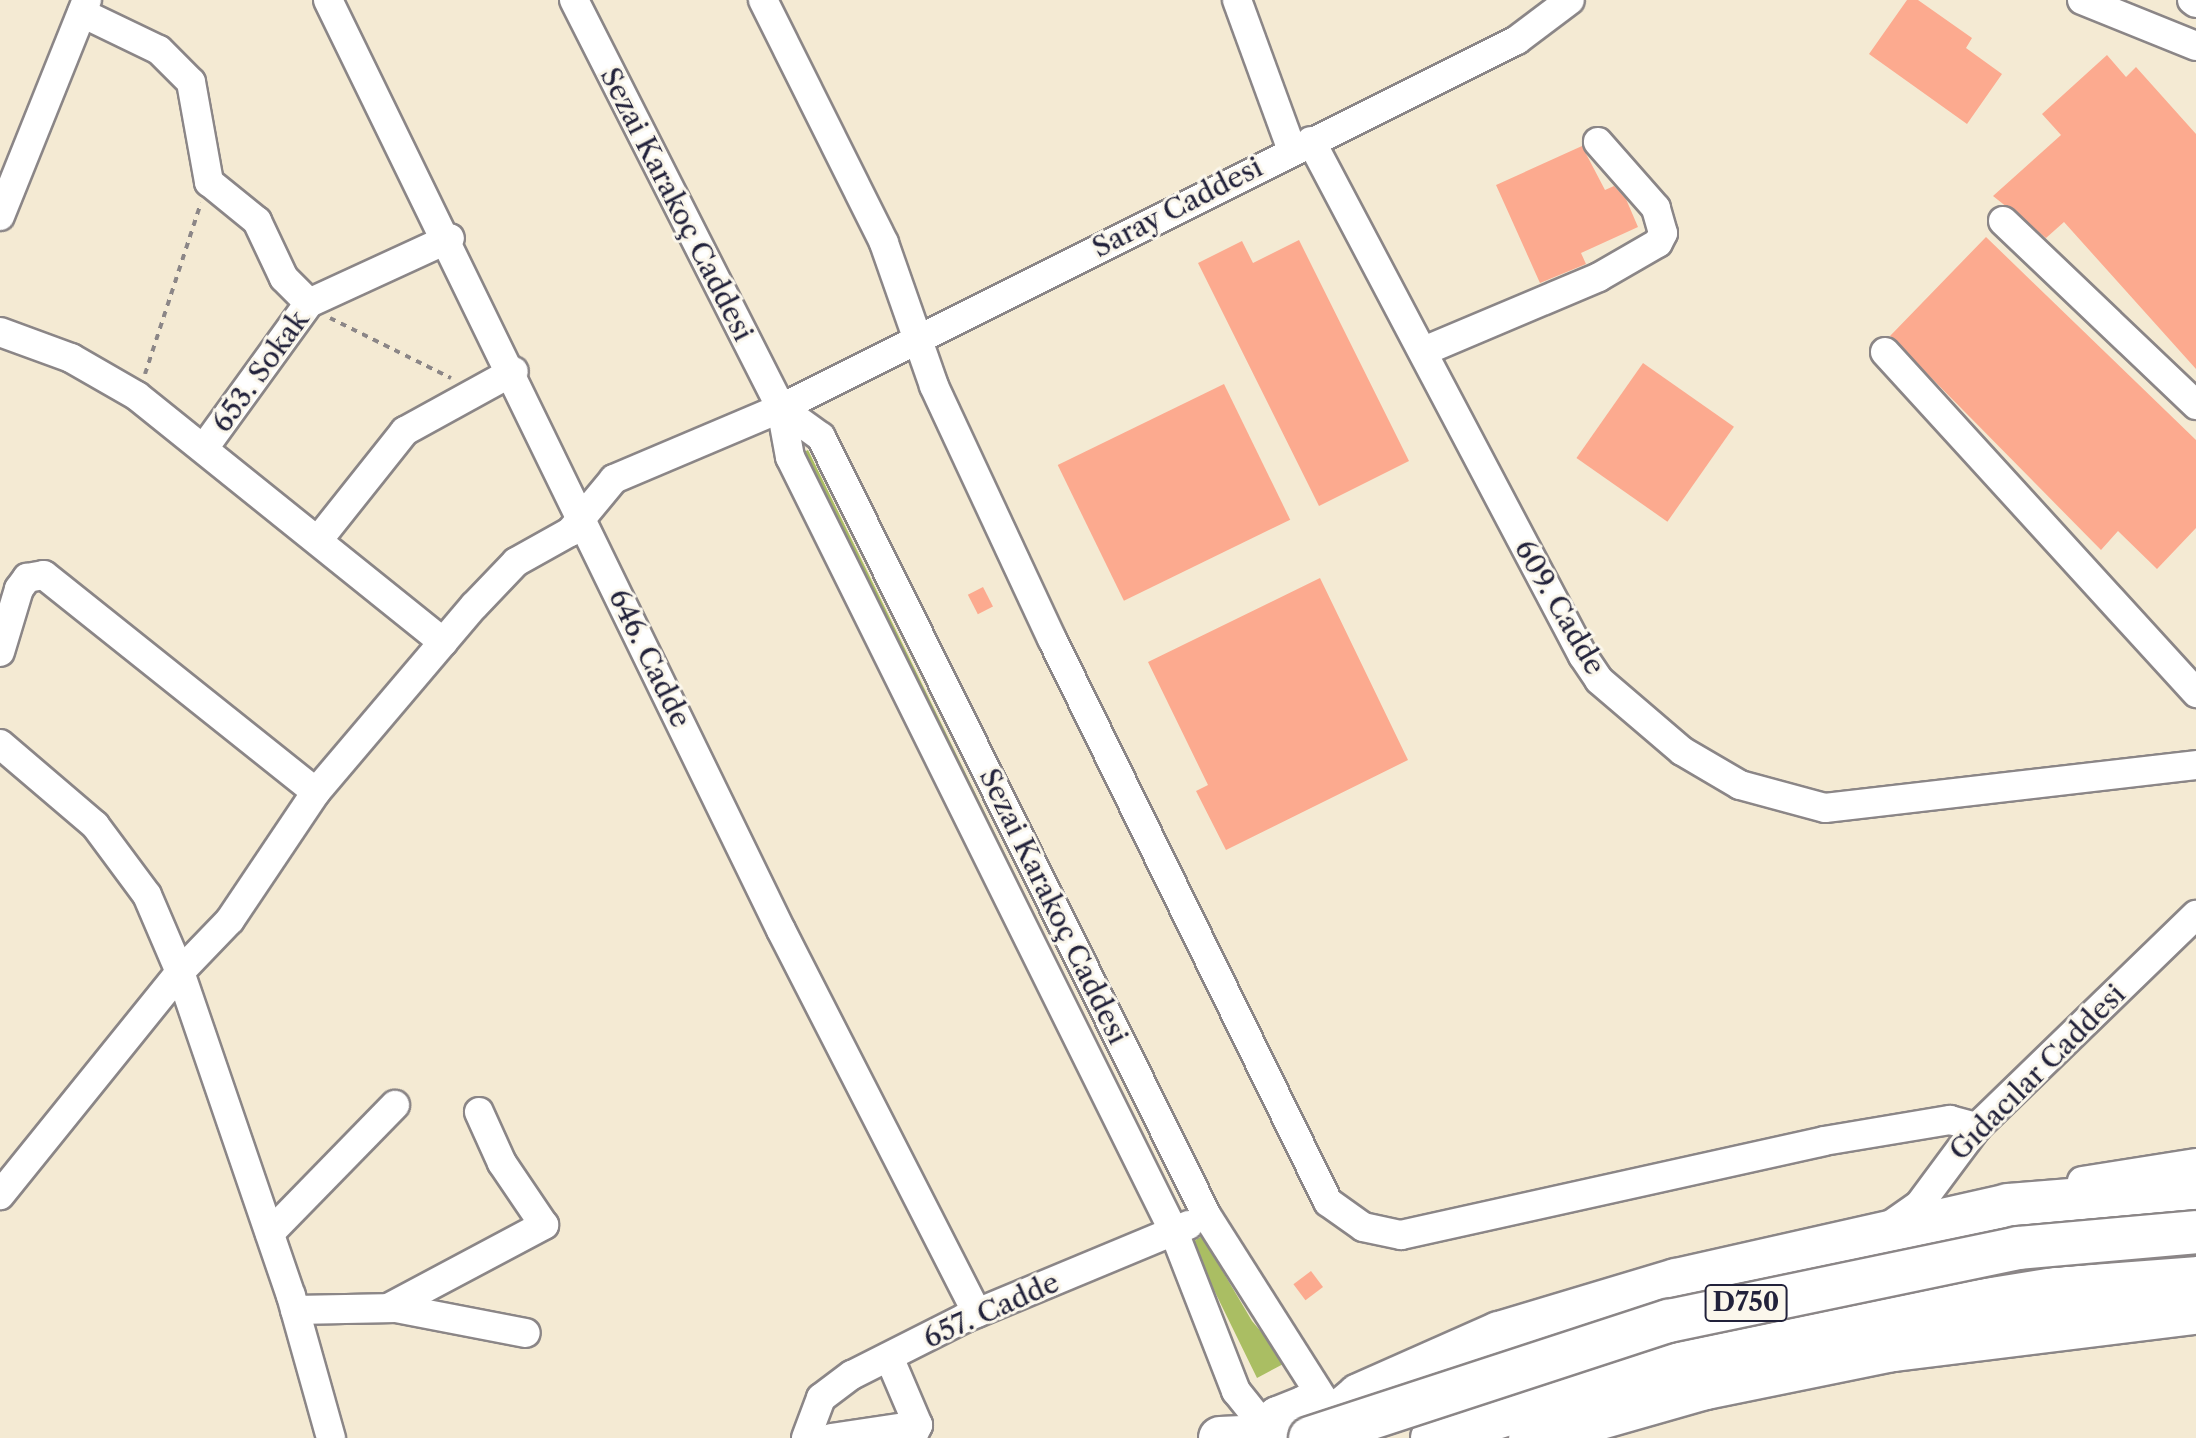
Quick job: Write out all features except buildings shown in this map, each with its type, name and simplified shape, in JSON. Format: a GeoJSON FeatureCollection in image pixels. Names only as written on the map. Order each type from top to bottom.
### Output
{"type":"FeatureCollection","features":[{"type":"Feature","properties":{"kind":"highway"},"geometry":{"type":"LineString","coordinates":[[1220,1438],[1266,1435],[1292,1410],[1334,1424],[1359,1395],[1550,1316],[1882,1231],[2008,1205],[2196,1190]]}},
{"type":"Feature","properties":{"kind":"highway","name":"D750"},"geometry":{"type":"LineString","coordinates":[[1334,1424],[1669,1321],[2018,1248],[2196,1232]]}},
{"type":"Feature","properties":{"kind":"highway","name":"D750"},"geometry":{"type":"LineString","coordinates":[[1432,1438],[1655,1368],[1850,1322],[2054,1289],[2196,1278]]}},
{"type":"Feature","properties":{"kind":"highway"},"geometry":{"type":"LineString","coordinates":[[1538,1437],[1706,1388],[1893,1350],[2196,1313]]}},
{"type":"Feature","properties":{"kind":"street","name":"646. Cadde"},"geometry":{"type":"LineString","coordinates":[[328,0],[450,238],[583,518],[977,1313]]}},
{"type":"Feature","properties":{"kind":"street","name":"Sezai Karakoç Caddesi"},"geometry":{"type":"LineString","coordinates":[[574,0],[781,408],[790,457],[1174,1232],[1236,1391],[1266,1435]]}},
{"type":"Feature","properties":{"kind":"street"},"geometry":{"type":"LineString","coordinates":[[763,0],[884,243],[918,338],[1052,639],[1328,1202],[1346,1217],[1401,1235],[1824,1141],[1950,1120],[1977,1127]]}},
{"type":"Feature","properties":{"kind":"street","name":"609. Cadde"},"geometry":{"type":"LineString","coordinates":[[1237,0],[1301,145],[1424,351],[1599,680],[1682,751],[1740,785],[1796,804],[1848,808],[2196,765]]}},
{"type":"Feature","properties":{"kind":"street","name":"Saray Caddesi"},"geometry":{"type":"LineString","coordinates":[[0,1195],[180,972],[230,920],[316,792],[443,642],[516,562],[583,518],[614,479],[781,408],[1301,145],[1517,40],[1570,0]]}},
{"type":"Feature","properties":{"kind":"street"},"geometry":{"type":"LineString","coordinates":[[2082,0],[2196,46]]}},
{"type":"Feature","properties":{"kind":"street"},"geometry":{"type":"LineString","coordinates":[[0,216],[84,6],[159,50],[191,82],[209,182],[257,221],[284,278],[309,303]]}},
{"type":"Feature","properties":{"kind":"street"},"geometry":{"type":"LineString","coordinates":[[1424,351],[1599,277],[1658,243],[1663,233],[1656,208],[1598,142]]}},
{"type":"Feature","properties":{"kind":"street"},"geometry":{"type":"LineString","coordinates":[[2003,221],[2196,405]]}},
{"type":"Feature","properties":{"kind":"street","name":"653. Sokak"},"geometry":{"type":"LineString","coordinates":[[204,448],[309,303],[450,238]]}},
{"type":"Feature","properties":{"kind":"street"},"geometry":{"type":"LineString","coordinates":[[0,332],[71,358],[137,396],[319,539],[443,642]]}},
{"type":"Feature","properties":{"kind":"street"},"geometry":{"type":"LineString","coordinates":[[1885,352],[2196,693]]}},
{"type":"Feature","properties":{"kind":"street"},"geometry":{"type":"LineString","coordinates":[[319,539],[405,431],[476,389],[514,371]]}},
{"type":"Feature","properties":{"kind":"street","name":"Sezai Karakoç Caddesi"},"geometry":{"type":"LineString","coordinates":[[781,408],[821,437],[1207,1216],[1299,1351],[1334,1424]]}},
{"type":"Feature","properties":{"kind":"street"},"geometry":{"type":"LineString","coordinates":[[0,652],[19,589],[27,578],[44,575],[316,792]]}},
{"type":"Feature","properties":{"kind":"street"},"geometry":{"type":"LineString","coordinates":[[0,744],[95,825],[147,895],[180,972],[270,1233],[331,1438]]}},
{"type":"Feature","properties":{"kind":"street","name":"Gıdacılar Caddesi"},"geometry":{"type":"LineString","coordinates":[[1882,1231],[1919,1205],[1977,1127],[2196,915]]}},
{"type":"Feature","properties":{"kind":"street"},"geometry":{"type":"LineString","coordinates":[[270,1233],[395,1105]]}},
{"type":"Feature","properties":{"kind":"street"},"geometry":{"type":"LineString","coordinates":[[388,1308],[544,1225],[479,1112]]}},
{"type":"Feature","properties":{"kind":"street"},"geometry":{"type":"LineString","coordinates":[[1919,1205],[2196,1163]]}},
{"type":"Feature","properties":{"kind":"street","name":"657. Cadde"},"geometry":{"type":"LineString","coordinates":[[806,1438],[821,1398],[889,1357],[977,1313],[1207,1216]]}},
{"type":"Feature","properties":{"kind":"street"},"geometry":{"type":"LineString","coordinates":[[295,1310],[388,1308],[526,1333]]}},
{"type":"Feature","properties":{"kind":"street"},"geometry":{"type":"LineString","coordinates":[[831,1438],[915,1431],[889,1357]]}},
{"type":"Feature","properties":{"kind":"path"},"geometry":{"type":"LineString","coordinates":[[137,396],[209,182]]}},
{"type":"Feature","properties":{"kind":"path"},"geometry":{"type":"LineString","coordinates":[[309,303],[476,389]]}},
{"type":"Feature","properties":{"kind":"green space"},"geometry":{"type":"Polygon","coordinates":[[[808,450],[1172,1197],[1165,1200],[801,454],[808,450]]]}},
{"type":"Feature","properties":{"kind":"green space"},"geometry":{"type":"Polygon","coordinates":[[[1202,1236],[1252,1321],[1287,1362],[1257,1378],[1191,1243],[1202,1236]]]}}]}
